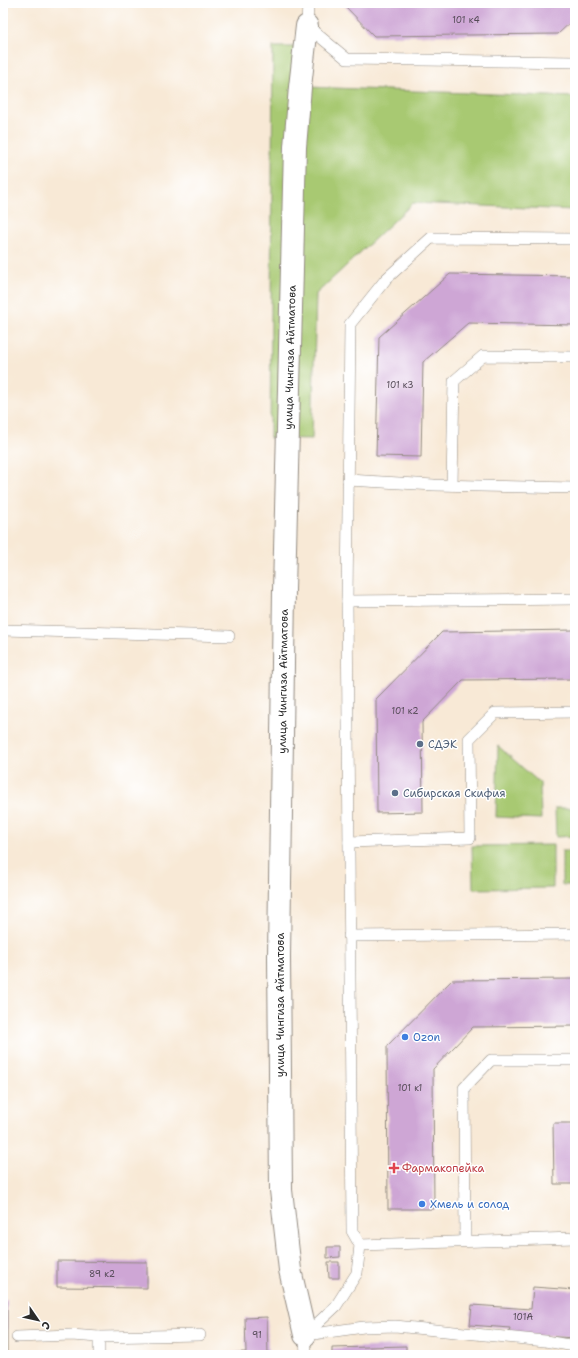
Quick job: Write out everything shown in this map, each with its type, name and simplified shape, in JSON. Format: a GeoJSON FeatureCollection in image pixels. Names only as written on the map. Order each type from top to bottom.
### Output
{"type":"FeatureCollection","features":[{"type":"Feature","properties":{"kind":"street","name":"улица Чингиза Айтматова"},"geometry":{"type":"LineString","coordinates":[[305,1345],[290,1270],[281,1190],[279,957],[284,590],[295,147],[307,26]]}},
{"type":"Feature","properties":{"kind":"lane"},"geometry":{"type":"LineString","coordinates":[[308,3],[307,26],[347,59],[575,62]]}},
{"type":"Feature","properties":{"kind":"lane"},"geometry":{"type":"LineString","coordinates":[[305,1345],[336,1306],[357,1273],[360,1245],[352,1231],[347,602],[350,324],[386,279],[431,238],[575,239]]}},
{"type":"Feature","properties":{"kind":"lane"},"geometry":{"type":"LineString","coordinates":[[452,485],[454,381],[483,356],[575,357]]}},
{"type":"Feature","properties":{"kind":"lane"},"geometry":{"type":"LineString","coordinates":[[348,480],[452,485],[575,488]]}},
{"type":"Feature","properties":{"kind":"lane"},"geometry":{"type":"LineString","coordinates":[[347,602],[575,599]]}},
{"type":"Feature","properties":{"kind":"lane"},"geometry":{"type":"LineString","coordinates":[[3,630],[229,636]]}},
{"type":"Feature","properties":{"kind":"lane"},"geometry":{"type":"LineString","coordinates":[[349,842],[470,838],[469,739],[495,713],[575,712]]}},
{"type":"Feature","properties":{"kind":"lane"},"geometry":{"type":"LineString","coordinates":[[350,936],[575,934]]}},
{"type":"Feature","properties":{"kind":"lane"},"geometry":{"type":"LineString","coordinates":[[465,1241],[464,1088],[490,1060],[575,1060]]}},
{"type":"Feature","properties":{"kind":"lane"},"geometry":{"type":"LineString","coordinates":[[360,1245],[575,1238]]}},
{"type":"Feature","properties":{"kind":"lane"},"geometry":{"type":"LineString","coordinates":[[305,1345],[364,1327],[395,1326],[544,1341],[575,1346]]}},
{"type":"Feature","properties":{"kind":"lane"},"geometry":{"type":"LineString","coordinates":[[18,1337],[72,1335],[200,1335]]}},
{"type":"Feature","properties":{"kind":"lane"},"geometry":{"type":"LineString","coordinates":[[99,1336],[99,1355]]}},
{"type":"Feature","properties":{"kind":"green space"},"geometry":{"type":"Polygon","coordinates":[[[273,47],[302,47],[307,87],[575,97],[575,210],[413,203],[316,294],[312,439],[270,438],[273,47]]]}},
{"type":"Feature","properties":{"kind":"green space"},"geometry":{"type":"Polygon","coordinates":[[[498,746],[540,783],[541,819],[496,817],[498,746]]]}},
{"type":"Feature","properties":{"kind":"green space"},"geometry":{"type":"Polygon","coordinates":[[[555,808],[575,808],[575,836],[556,837],[555,808]]]}},
{"type":"Feature","properties":{"kind":"green space"},"geometry":{"type":"Polygon","coordinates":[[[553,845],[553,888],[473,889],[472,846],[553,845]]]}},
{"type":"Feature","properties":{"kind":"green space"},"geometry":{"type":"Polygon","coordinates":[[[562,851],[575,851],[575,885],[562,885],[562,851]]]}},
{"type":"Feature","properties":{"kind":"building"},"geometry":{"type":"Polygon","coordinates":[[[344,3],[575,3],[575,18],[558,34],[374,36],[344,5],[344,3]]]}},
{"type":"Feature","properties":{"kind":"building"},"geometry":{"type":"Polygon","coordinates":[[[450,274],[575,276],[575,325],[468,323],[423,362],[421,457],[376,456],[379,337],[450,274]]]}},
{"type":"Feature","properties":{"kind":"building"},"geometry":{"type":"Polygon","coordinates":[[[575,630],[575,679],[463,680],[422,722],[423,812],[377,813],[376,699],[442,632],[575,630]]]}},
{"type":"Feature","properties":{"kind":"building"},"geometry":{"type":"Polygon","coordinates":[[[575,979],[575,1026],[473,1027],[433,1069],[434,1209],[388,1209],[387,1046],[452,980],[575,979]]]}},
{"type":"Feature","properties":{"kind":"building"},"geometry":{"type":"Polygon","coordinates":[[[553,1123],[575,1123],[575,1184],[554,1184],[553,1123]]]}},
{"type":"Feature","properties":{"kind":"building"},"geometry":{"type":"Polygon","coordinates":[[[327,1247],[340,1247],[340,1257],[327,1258],[327,1247]]]}},
{"type":"Feature","properties":{"kind":"building"},"geometry":{"type":"Polygon","coordinates":[[[57,1261],[147,1262],[147,1288],[57,1287],[57,1261]]]}},
{"type":"Feature","properties":{"kind":"building"},"geometry":{"type":"Polygon","coordinates":[[[328,1262],[339,1262],[339,1278],[329,1278],[328,1262]]]}},
{"type":"Feature","properties":{"kind":"building"},"geometry":{"type":"Polygon","coordinates":[[[533,1287],[575,1290],[575,1338],[509,1334],[510,1328],[470,1325],[472,1305],[531,1309],[533,1287]]]}},
{"type":"Feature","properties":{"kind":"building"},"geometry":{"type":"Polygon","coordinates":[[[3,1300],[7,1300],[7,1353],[3,1353],[3,1300]]]}},
{"type":"Feature","properties":{"kind":"building"},"geometry":{"type":"Polygon","coordinates":[[[267,1317],[268,1355],[200,1355],[246,1352],[245,1318],[267,1317]]]}},
{"type":"Feature","properties":{"kind":"building"},"geometry":{"type":"Polygon","coordinates":[[[406,1346],[406,1355],[332,1355],[332,1348],[406,1346]]]}},
{"type":"Feature","properties":{"kind":"place","name":"СДЭК"},"geometry":{"type":"Point","coordinates":[420,744]}},
{"type":"Feature","properties":{"kind":"place","name":"Сибирская Скифия"},"geometry":{"type":"Point","coordinates":[395,793]}},
{"type":"Feature","properties":{"kind":"place","name":"Ozon"},"geometry":{"type":"Point","coordinates":[405,1037]}},
{"type":"Feature","properties":{"kind":"place","name":"Фармакопейка"},"geometry":{"type":"Point","coordinates":[394,1168]}},
{"type":"Feature","properties":{"kind":"place","name":"Хмель и солод"},"geometry":{"type":"Point","coordinates":[422,1204]}}]}
